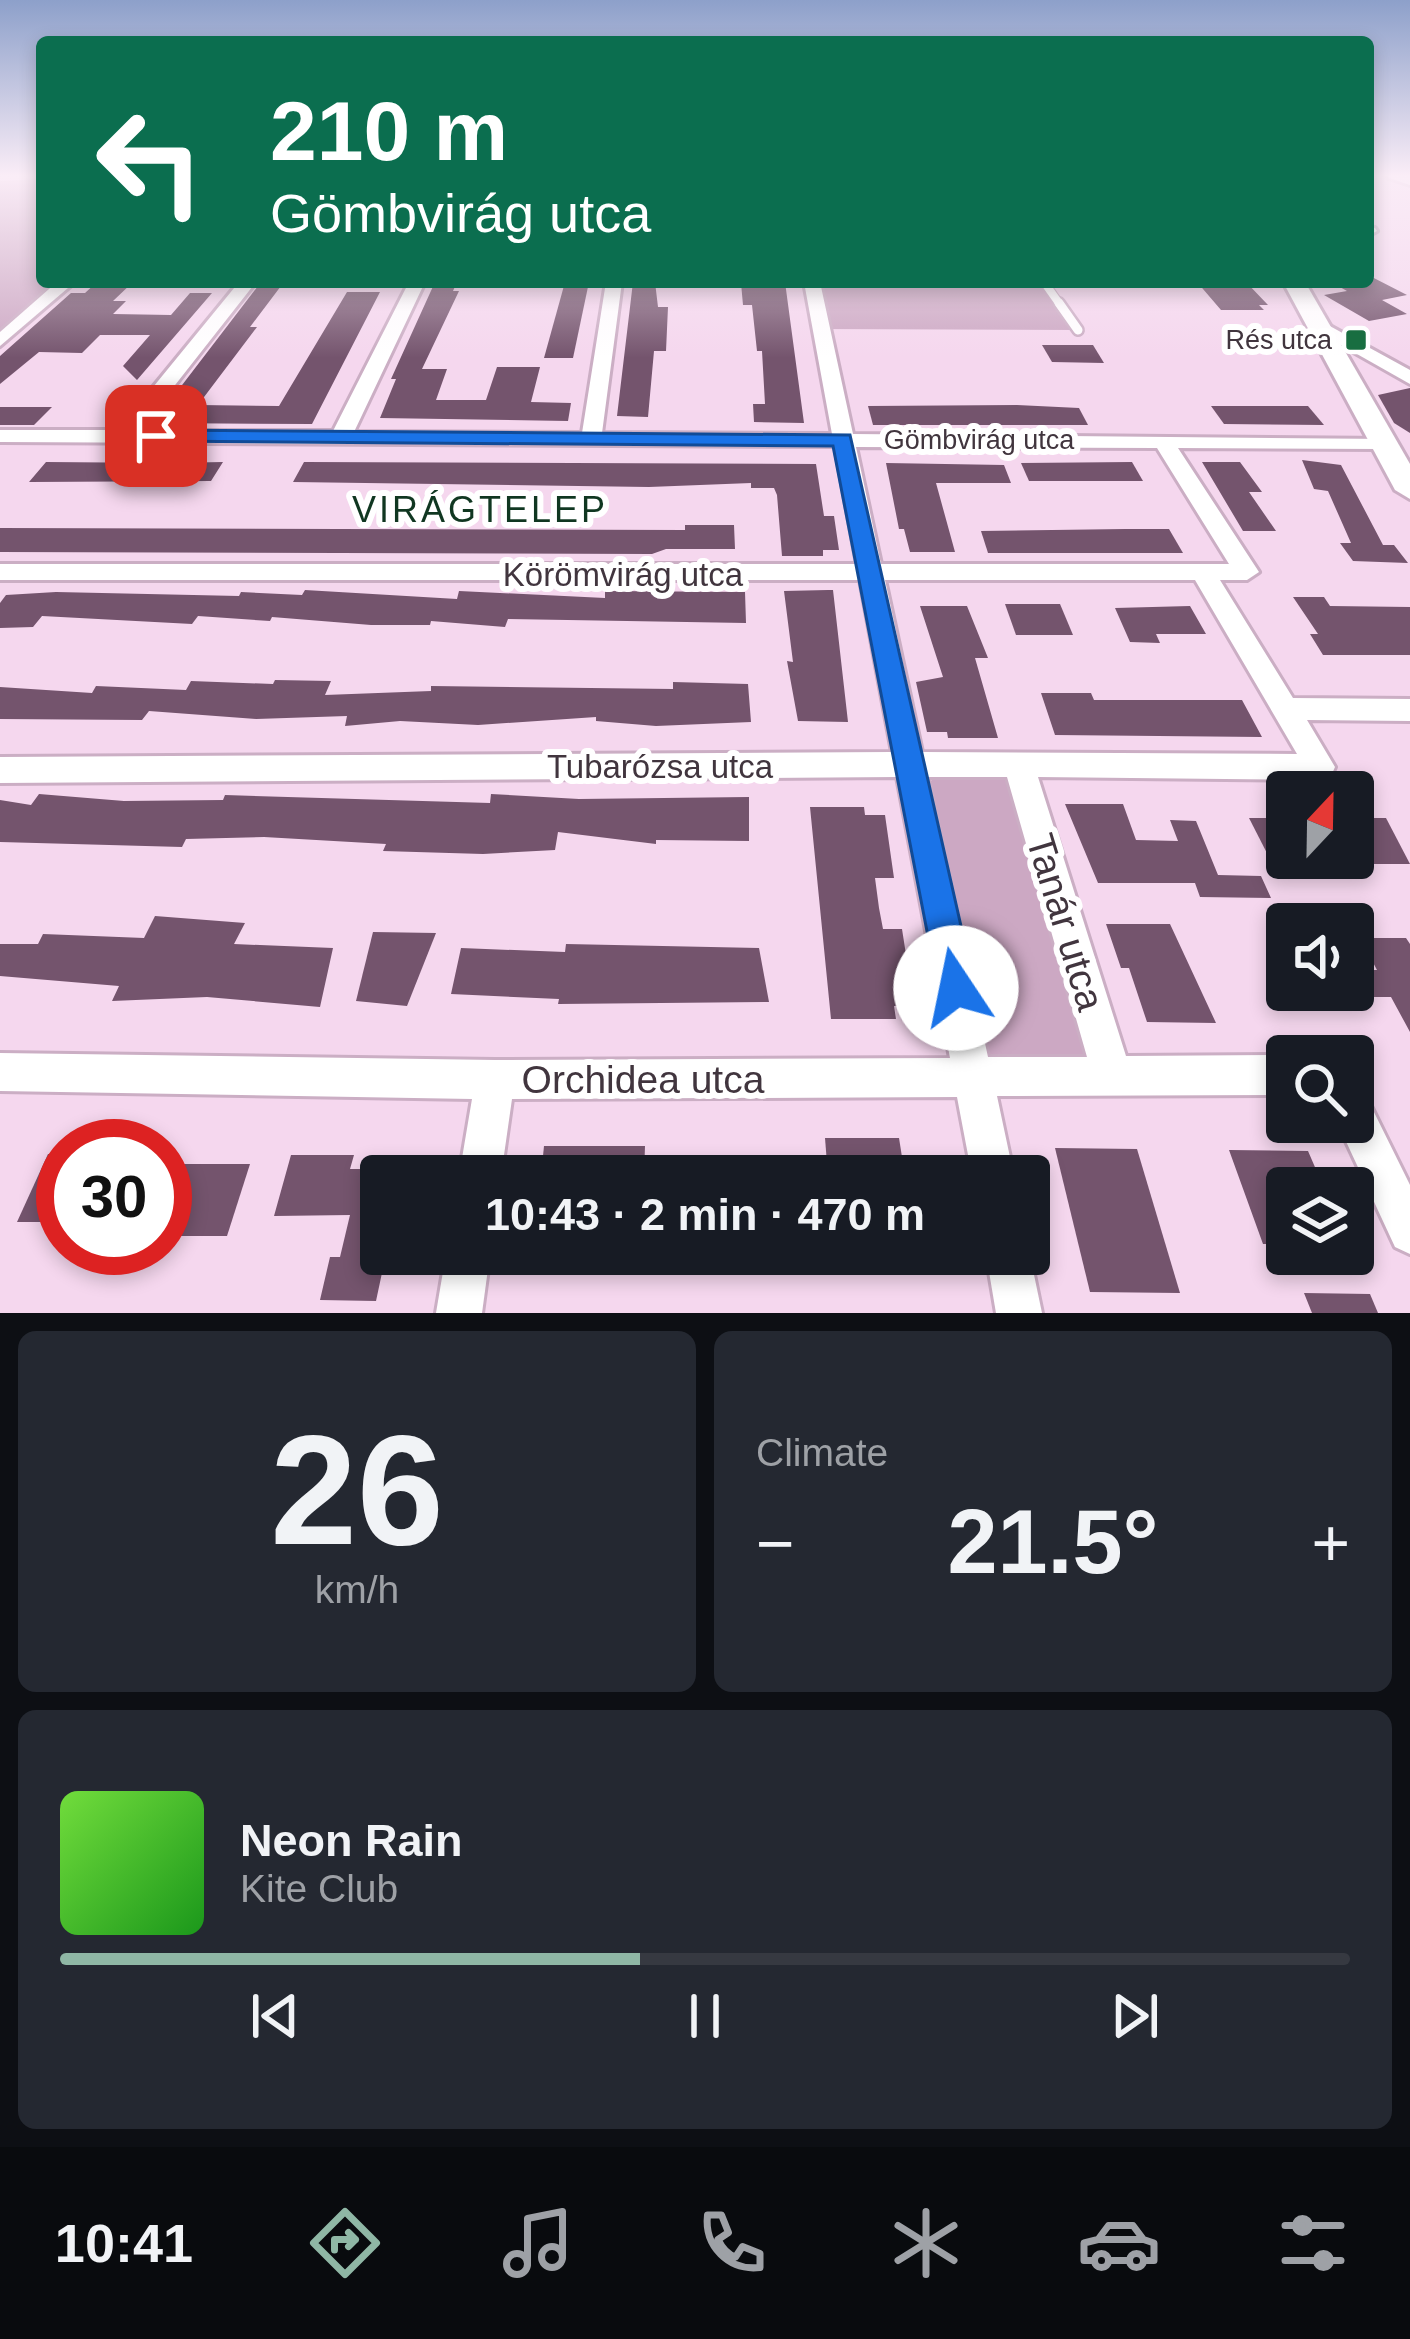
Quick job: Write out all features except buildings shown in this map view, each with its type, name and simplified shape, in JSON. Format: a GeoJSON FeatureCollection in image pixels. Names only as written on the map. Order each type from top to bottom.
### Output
{"type":"FeatureCollection","features":[{"type":"Feature","properties":{"kind":"main road"},"geometry":{"type":"LineString","coordinates":[[1297,288],[1410,490]]}},
{"type":"Feature","properties":{"kind":"street"},"geometry":{"type":"LineString","coordinates":[[0,341],[60,288]]}},
{"type":"Feature","properties":{"kind":"street"},"geometry":{"type":"LineString","coordinates":[[124,436],[243,288]]}},
{"type":"Feature","properties":{"kind":"street"},"geometry":{"type":"LineString","coordinates":[[341,437],[414,288]]}},
{"type":"Feature","properties":{"kind":"street"},"geometry":{"type":"LineString","coordinates":[[591,439],[613,288]]}},
{"type":"Feature","properties":{"kind":"street"},"geometry":{"type":"LineString","coordinates":[[813,288],[988,1155]]}},
{"type":"Feature","properties":{"kind":"street"},"geometry":{"type":"LineString","coordinates":[[1317,324],[1410,378]]}},
{"type":"Feature","properties":{"kind":"street","name":"Gömbvirág utca"},"geometry":{"type":"LineString","coordinates":[[0,436],[1382,442]]}},
{"type":"Feature","properties":{"kind":"street","name":"Körömvirág utca"},"geometry":{"type":"LineString","coordinates":[[0,572],[1247,572],[1163,441]]}},
{"type":"Feature","properties":{"kind":"street"},"geometry":{"type":"LineString","coordinates":[[1203,573],[1283,709],[1410,710]]}},
{"type":"Feature","properties":{"kind":"street","name":"Tubarózsa utca"},"geometry":{"type":"LineString","coordinates":[[0,770],[912,764],[1320,767],[1283,709]]}},
{"type":"Feature","properties":{"kind":"street","name":"Tanár utca"},"geometry":{"type":"LineString","coordinates":[[1019,766],[1113,1079]]}},
{"type":"Feature","properties":{"kind":"street","name":"Orchidea utca"},"geometry":{"type":"LineString","coordinates":[[0,1072],[495,1080],[1266,1075]]}},
{"type":"Feature","properties":{"kind":"street"},"geometry":{"type":"LineString","coordinates":[[483,1155],[495,1080]]}},
{"type":"Feature","properties":{"kind":"street"},"geometry":{"type":"LineString","coordinates":[[1368,1143],[1410,1232]]}},
{"type":"Feature","properties":{"kind":"street"},"geometry":{"type":"LineString","coordinates":[[459,1313],[465,1275]]}},
{"type":"Feature","properties":{"kind":"street"},"geometry":{"type":"LineString","coordinates":[[1012,1275],[1019,1313]]}},
{"type":"Feature","properties":{"kind":"lane"},"geometry":{"type":"LineString","coordinates":[[1048,288],[1078,330]]}},
{"type":"Feature","properties":{"kind":"shaded area"},"geometry":{"type":"Polygon","coordinates":[[[0,236],[36,236],[36,288],[48,288],[0,329],[0,236]]]}},
{"type":"Feature","properties":{"kind":"shaded area"},"geometry":{"type":"Polygon","coordinates":[[[813,288],[1048,288],[1078,330],[821,329],[813,288]]]}},
{"type":"Feature","properties":{"kind":"shaded area"},"geometry":{"type":"Polygon","coordinates":[[[940,777],[1003,778],[1016,785],[1091,1057],[994,1060],[980,1051],[927,782],[940,777]]]}},
{"type":"Feature","properties":{"kind":"place","name":"Rés utca"},"geometry":{"type":"Point","coordinates":[1356,340]}},
{"type":"Feature","properties":{"kind":"district","name":"VIRÁGTELEP"},"geometry":{"type":"Point","coordinates":[480,509]}},
{"type":"Feature","properties":{"kind":"route"},"geometry":{"type":"LineString","coordinates":[[156,436],[842,440],[956,988]]}}]}
